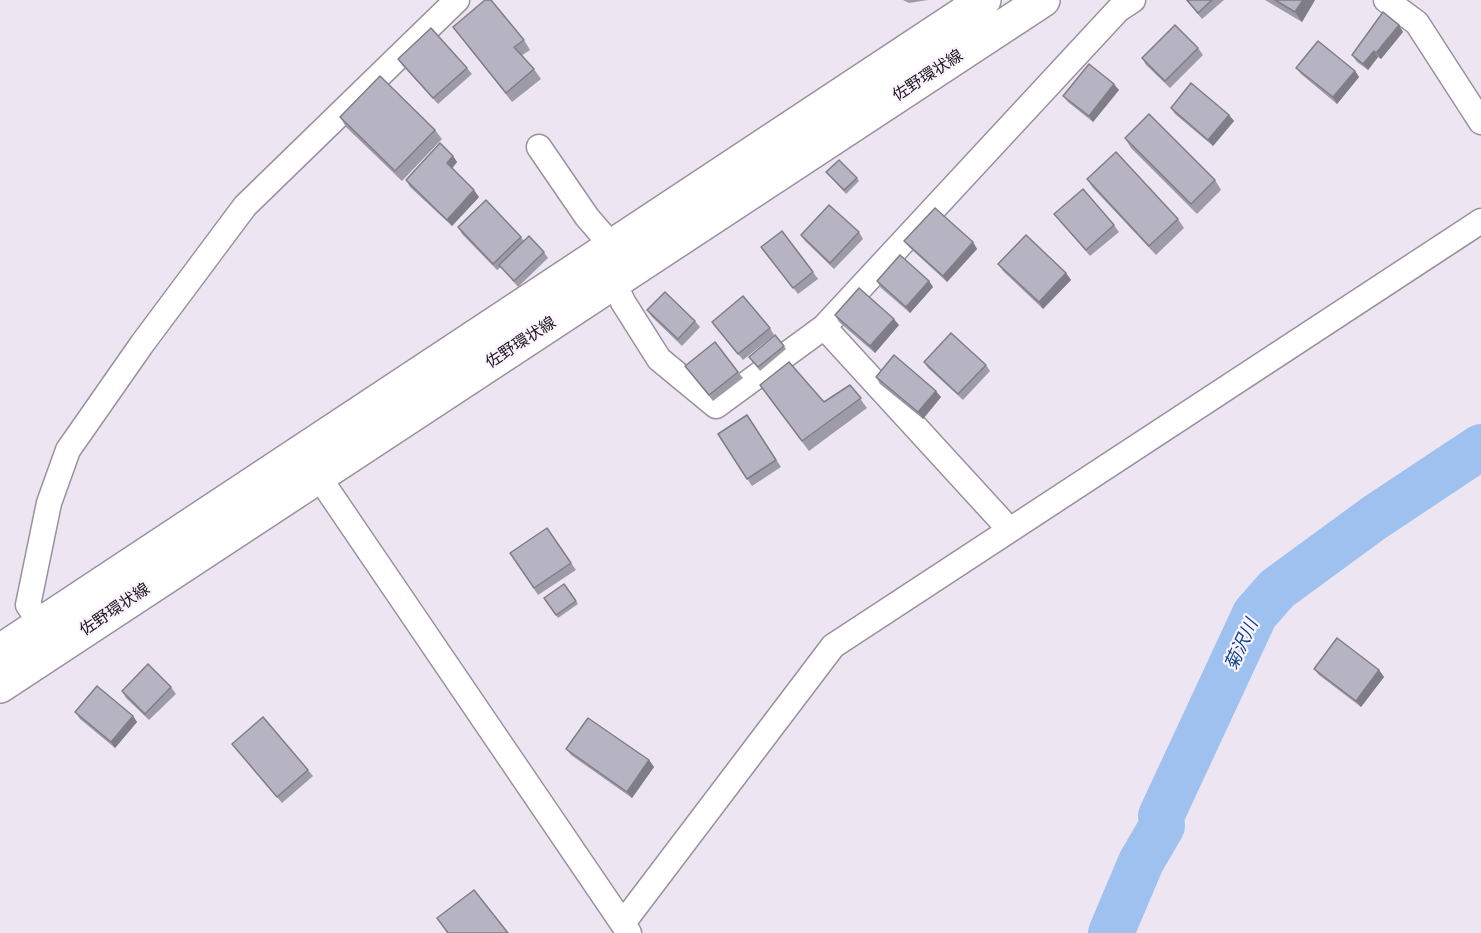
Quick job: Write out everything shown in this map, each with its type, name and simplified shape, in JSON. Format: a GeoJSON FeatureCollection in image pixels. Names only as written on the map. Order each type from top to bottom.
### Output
{"type":"FeatureCollection","features":[{"type":"Feature","properties":{"kind":"main road","name":"佐野環状線"},"geometry":{"type":"LineString","coordinates":[[0,686],[49,636],[310,464],[612,246],[984,0]]}},
{"type":"Feature","properties":{"kind":"main road","name":"佐野環状線"},"geometry":{"type":"LineString","coordinates":[[310,464],[614,282],[1043,0]]}},
{"type":"Feature","properties":{"kind":"main road","name":"佐野環状線"},"geometry":{"type":"LineString","coordinates":[[0,651],[49,636]]}},
{"type":"Feature","properties":{"kind":"street"},"geometry":{"type":"LineString","coordinates":[[49,636],[28,605],[49,503],[68,450],[142,344],[245,206],[457,0]]}},
{"type":"Feature","properties":{"kind":"street"},"geometry":{"type":"LineString","coordinates":[[539,147],[580,208],[612,246],[614,282],[622,302],[659,358],[716,406],[824,327],[1118,10],[1133,0]]}},
{"type":"Feature","properties":{"kind":"street"},"geometry":{"type":"LineString","coordinates":[[1386,0],[1417,23],[1481,122]]}},
{"type":"Feature","properties":{"kind":"street"},"geometry":{"type":"LineString","coordinates":[[310,464],[626,928],[832,646],[1481,221]]}},
{"type":"Feature","properties":{"kind":"street"},"geometry":{"type":"LineString","coordinates":[[824,327],[1009,529]]}},
{"type":"Feature","properties":{"kind":"building"},"geometry":{"type":"Polygon","coordinates":[[[485,0],[491,0],[524,40],[514,47],[534,69],[506,93],[453,27],[485,0]]]}},
{"type":"Feature","properties":{"kind":"building"},"geometry":{"type":"Polygon","coordinates":[[[1187,0],[1212,0],[1198,13],[1187,0]]]}},
{"type":"Feature","properties":{"kind":"building"},"geometry":{"type":"Polygon","coordinates":[[[1275,0],[1303,0],[1295,12],[1275,0]]]}},
{"type":"Feature","properties":{"kind":"building"},"geometry":{"type":"Polygon","coordinates":[[[1383,12],[1399,25],[1376,53],[1374,51],[1363,64],[1352,55],[1383,12]]]}},
{"type":"Feature","properties":{"kind":"building"},"geometry":{"type":"Polygon","coordinates":[[[1175,25],[1198,48],[1165,81],[1142,58],[1175,25]]]}},
{"type":"Feature","properties":{"kind":"building"},"geometry":{"type":"Polygon","coordinates":[[[431,28],[467,68],[433,98],[398,59],[431,28]]]}},
{"type":"Feature","properties":{"kind":"building"},"geometry":{"type":"Polygon","coordinates":[[[1318,41],[1355,71],[1333,97],[1296,68],[1318,41]]]}},
{"type":"Feature","properties":{"kind":"building"},"geometry":{"type":"Polygon","coordinates":[[[1089,64],[1114,84],[1089,116],[1063,96],[1089,64]]]}},
{"type":"Feature","properties":{"kind":"building"},"geometry":{"type":"Polygon","coordinates":[[[380,76],[435,130],[395,171],[340,117],[380,76]]]}},
{"type":"Feature","properties":{"kind":"building"},"geometry":{"type":"Polygon","coordinates":[[[1191,83],[1229,115],[1208,140],[1171,108],[1191,83]]]}},
{"type":"Feature","properties":{"kind":"building"},"geometry":{"type":"Polygon","coordinates":[[[1149,114],[1215,180],[1191,204],[1125,138],[1149,114]]]}},
{"type":"Feature","properties":{"kind":"building"},"geometry":{"type":"Polygon","coordinates":[[[440,143],[453,156],[447,163],[474,190],[447,220],[406,180],[440,143]]]}},
{"type":"Feature","properties":{"kind":"building"},"geometry":{"type":"Polygon","coordinates":[[[1116,152],[1178,219],[1149,246],[1087,179],[1116,152]]]}},
{"type":"Feature","properties":{"kind":"building"},"geometry":{"type":"Polygon","coordinates":[[[839,160],[857,178],[844,190],[826,172],[839,160]]]}},
{"type":"Feature","properties":{"kind":"building"},"geometry":{"type":"Polygon","coordinates":[[[1083,189],[1114,225],[1086,250],[1054,214],[1083,189]]]}},
{"type":"Feature","properties":{"kind":"building"},"geometry":{"type":"Polygon","coordinates":[[[486,200],[521,237],[493,264],[458,227],[486,200]]]}},
{"type":"Feature","properties":{"kind":"building"},"geometry":{"type":"Polygon","coordinates":[[[829,205],[859,232],[830,263],[801,235],[829,205]]]}},
{"type":"Feature","properties":{"kind":"building"},"geometry":{"type":"Polygon","coordinates":[[[935,208],[973,242],[943,276],[904,241],[935,208]]]}},
{"type":"Feature","properties":{"kind":"building"},"geometry":{"type":"Polygon","coordinates":[[[782,231],[813,272],[793,288],[761,247],[782,231]]]}},
{"type":"Feature","properties":{"kind":"building"},"geometry":{"type":"Polygon","coordinates":[[[1026,235],[1066,273],[1039,302],[998,264],[1026,235]]]}},
{"type":"Feature","properties":{"kind":"building"},"geometry":{"type":"Polygon","coordinates":[[[529,236],[544,252],[514,281],[499,265],[529,236]]]}},
{"type":"Feature","properties":{"kind":"building"},"geometry":{"type":"Polygon","coordinates":[[[900,255],[929,281],[906,307],[877,281],[900,255]]]}},
{"type":"Feature","properties":{"kind":"building"},"geometry":{"type":"Polygon","coordinates":[[[859,288],[894,319],[870,346],[835,315],[859,288]]]}},
{"type":"Feature","properties":{"kind":"building"},"geometry":{"type":"Polygon","coordinates":[[[665,292],[695,321],[678,339],[647,310],[665,292]]]}},
{"type":"Feature","properties":{"kind":"building"},"geometry":{"type":"Polygon","coordinates":[[[743,296],[770,328],[738,354],[712,322],[743,296]]]}},
{"type":"Feature","properties":{"kind":"building"},"geometry":{"type":"Polygon","coordinates":[[[951,333],[986,365],[958,394],[924,362],[951,333]]]}},
{"type":"Feature","properties":{"kind":"building"},"geometry":{"type":"Polygon","coordinates":[[[775,335],[784,346],[758,367],[749,357],[775,335]]]}},
{"type":"Feature","properties":{"kind":"building"},"geometry":{"type":"Polygon","coordinates":[[[715,342],[738,372],[709,395],[685,366],[715,342]]]}},
{"type":"Feature","properties":{"kind":"building"},"geometry":{"type":"Polygon","coordinates":[[[894,355],[936,391],[918,412],[876,377],[894,355]]]}},
{"type":"Feature","properties":{"kind":"building"},"geometry":{"type":"Polygon","coordinates":[[[789,362],[824,402],[850,385],[861,398],[802,441],[760,385],[789,362]]]}},
{"type":"Feature","properties":{"kind":"building"},"geometry":{"type":"Polygon","coordinates":[[[747,415],[776,460],[747,479],[718,434],[747,415]]]}},
{"type":"Feature","properties":{"kind":"building"},"geometry":{"type":"Polygon","coordinates":[[[547,528],[571,563],[534,588],[510,553],[547,528]]]}},
{"type":"Feature","properties":{"kind":"building"},"geometry":{"type":"Polygon","coordinates":[[[564,584],[576,601],[556,615],[544,598],[564,584]]]}},
{"type":"Feature","properties":{"kind":"building"},"geometry":{"type":"Polygon","coordinates":[[[1337,638],[1379,670],[1356,701],[1314,669],[1337,638]]]}},
{"type":"Feature","properties":{"kind":"building"},"geometry":{"type":"Polygon","coordinates":[[[148,664],[171,687],[145,714],[122,691],[148,664]]]}},
{"type":"Feature","properties":{"kind":"building"},"geometry":{"type":"Polygon","coordinates":[[[97,686],[133,716],[111,742],[75,712],[97,686]]]}},
{"type":"Feature","properties":{"kind":"building"},"geometry":{"type":"Polygon","coordinates":[[[263,717],[308,770],[277,797],[232,744],[263,717]]]}},
{"type":"Feature","properties":{"kind":"building"},"geometry":{"type":"Polygon","coordinates":[[[588,718],[649,760],[627,792],[566,749],[588,718]]]}},
{"type":"Feature","properties":{"kind":"building"},"geometry":{"type":"Polygon","coordinates":[[[474,890],[508,933],[448,933],[437,918],[474,890]]]}},
{"type":"Feature","properties":{"kind":"waterway","name":"菊沢川"},"geometry":{"type":"LineString","coordinates":[[1111,933],[1141,862],[1162,826],[1161,816],[1255,614],[1277,589],[1374,518],[1481,447]]}}]}
